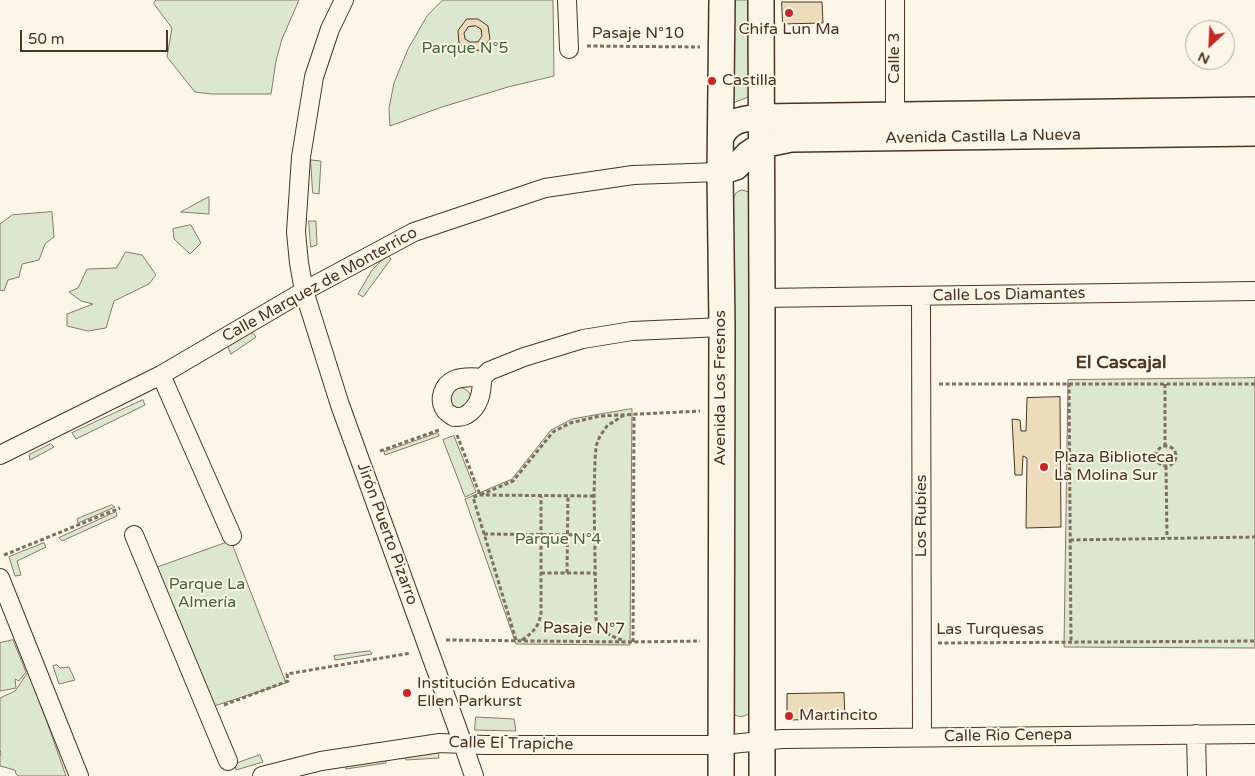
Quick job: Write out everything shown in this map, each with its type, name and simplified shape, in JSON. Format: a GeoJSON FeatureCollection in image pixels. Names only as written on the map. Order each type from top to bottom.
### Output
{"type":"FeatureCollection","features":[{"type":"Feature","properties":{"kind":"main road","name":"Avenida Los Fresnos"},"geometry":{"type":"LineString","coordinates":[[721,776],[722,327],[720,172],[722,0]]}},
{"type":"Feature","properties":{"kind":"main road"},"geometry":{"type":"LineString","coordinates":[[761,0],[762,776]]}},
{"type":"Feature","properties":{"kind":"main road","name":"Avenida Castilla La Nueva"},"geometry":{"type":"LineString","coordinates":[[721,137],[726,128],[735,122],[761,116],[895,116],[1255,110]]}},
{"type":"Feature","properties":{"kind":"main road","name":"Avenida Castilla La Nueva"},"geometry":{"type":"LineString","coordinates":[[720,172],[736,167],[748,154],[762,145],[791,139],[1255,133]]}},
{"type":"Feature","properties":{"kind":"street","name":"Jirón Puerto Pizarro"},"geometry":{"type":"LineString","coordinates":[[344,0],[330,29],[314,77],[301,157],[296,232],[299,263],[304,291],[343,414],[474,776]]}},
{"type":"Feature","properties":{"kind":"street"},"geometry":{"type":"LineString","coordinates":[[567,0],[577,47]]}},
{"type":"Feature","properties":{"kind":"street","name":"Calle 3"},"geometry":{"type":"LineString","coordinates":[[895,0],[895,116]]}},
{"type":"Feature","properties":{"kind":"street","name":"Calle Marquez de Monterrico"},"geometry":{"type":"LineString","coordinates":[[0,455],[161,375],[304,291],[414,232],[545,188],[633,175],[720,172]]}},
{"type":"Feature","properties":{"kind":"street","name":"Calle Los Diamantes"},"geometry":{"type":"LineString","coordinates":[[762,298],[1255,291]]}},
{"type":"Feature","properties":{"kind":"street","name":"Los Rubíes"},"geometry":{"type":"LineString","coordinates":[[921,296],[922,737]]}},
{"type":"Feature","properties":{"kind":"street"},"geometry":{"type":"LineString","coordinates":[[482,378],[489,371],[524,357],[583,339],[632,331],[722,327]]}},
{"type":"Feature","properties":{"kind":"street"},"geometry":{"type":"LineString","coordinates":[[161,375],[232,536]]}},
{"type":"Feature","properties":{"kind":"street"},"geometry":{"type":"LineString","coordinates":[[134,535],[228,761]]}},
{"type":"Feature","properties":{"kind":"street"},"geometry":{"type":"LineString","coordinates":[[0,578],[80,776]]}},
{"type":"Feature","properties":{"kind":"street"},"geometry":{"type":"LineString","coordinates":[[1196,734],[1197,776]]}},
{"type":"Feature","properties":{"kind":"street","name":"Calle Rio Cenepa"},"geometry":{"type":"LineString","coordinates":[[762,740],[1255,734]]}},
{"type":"Feature","properties":{"kind":"street","name":"Calle El Trapiche"},"geometry":{"type":"LineString","coordinates":[[262,776],[331,760],[440,743],[721,745],[762,740]]}},
{"type":"Feature","properties":{"kind":"path","name":"Pasaje N°10"},"geometry":{"type":"LineString","coordinates":[[577,47],[701,47]]}},
{"type":"Feature","properties":{"kind":"path"},"geometry":{"type":"LineString","coordinates":[[1069,383],[1071,643]]}},
{"type":"Feature","properties":{"kind":"path"},"geometry":{"type":"LineString","coordinates":[[921,384],[1255,384]]}},
{"type":"Feature","properties":{"kind":"path"},"geometry":{"type":"LineString","coordinates":[[1165,384],[1166,446]]}},
{"type":"Feature","properties":{"kind":"path"},"geometry":{"type":"LineString","coordinates":[[516,640],[473,497],[513,481],[553,432],[570,423],[600,416],[721,410]]}},
{"type":"Feature","properties":{"kind":"path"},"geometry":{"type":"LineString","coordinates":[[633,642],[634,414]]}},
{"type":"Feature","properties":{"kind":"path"},"geometry":{"type":"LineString","coordinates":[[625,415],[607,426],[596,446],[594,460],[595,573],[596,620],[606,634],[628,642]]}},
{"type":"Feature","properties":{"kind":"path"},"geometry":{"type":"LineString","coordinates":[[380,451],[447,427]]}},
{"type":"Feature","properties":{"kind":"path"},"geometry":{"type":"LineString","coordinates":[[455,430],[480,495]]}},
{"type":"Feature","properties":{"kind":"path"},"geometry":{"type":"LineString","coordinates":[[1166,446],[1172,449],[1176,458],[1166,466],[1160,465],[1156,457],[1160,448],[1166,446]]}},
{"type":"Feature","properties":{"kind":"path"},"geometry":{"type":"LineString","coordinates":[[1166,466],[1167,538]]}},
{"type":"Feature","properties":{"kind":"path"},"geometry":{"type":"LineString","coordinates":[[480,495],[594,496]]}},
{"type":"Feature","properties":{"kind":"path"},"geometry":{"type":"LineString","coordinates":[[521,641],[535,631],[541,614],[541,496]]}},
{"type":"Feature","properties":{"kind":"path"},"geometry":{"type":"LineString","coordinates":[[567,573],[568,496]]}},
{"type":"Feature","properties":{"kind":"path"},"geometry":{"type":"LineString","coordinates":[[4,555],[120,508]]}},
{"type":"Feature","properties":{"kind":"path"},"geometry":{"type":"LineString","coordinates":[[484,534],[595,535]]}},
{"type":"Feature","properties":{"kind":"path"},"geometry":{"type":"LineString","coordinates":[[1070,540],[1255,537]]}},
{"type":"Feature","properties":{"kind":"path"},"geometry":{"type":"LineString","coordinates":[[541,573],[595,573]]}},
{"type":"Feature","properties":{"kind":"path","name":"Pasaje N°7"},"geometry":{"type":"LineString","coordinates":[[446,640],[721,641]]}},
{"type":"Feature","properties":{"kind":"path","name":"Las Turquesas"},"geometry":{"type":"LineString","coordinates":[[922,643],[1255,641]]}},
{"type":"Feature","properties":{"kind":"path"},"geometry":{"type":"LineString","coordinates":[[220,707],[288,681],[287,674],[412,652]]}},
{"type":"Feature","properties":{"kind":"green space"},"geometry":{"type":"Polygon","coordinates":[[[156,0],[299,0],[282,39],[276,61],[271,94],[211,94],[195,92],[167,57],[172,28],[154,4],[156,0]]]}},
{"type":"Feature","properties":{"kind":"green space","name":"Parque N°5"},"geometry":{"type":"Polygon","coordinates":[[[443,0],[553,0],[554,76],[508,87],[442,107],[390,126],[389,108],[394,83],[408,49],[427,16],[443,0]]]}},
{"type":"Feature","properties":{"kind":"green space"},"geometry":{"type":"Polygon","coordinates":[[[732,0],[751,0],[751,96],[733,103],[732,0]]]}},
{"type":"Feature","properties":{"kind":"green space"},"geometry":{"type":"Polygon","coordinates":[[[311,160],[321,161],[319,194],[313,193],[311,160]]]}},
{"type":"Feature","properties":{"kind":"green space"},"geometry":{"type":"Polygon","coordinates":[[[742,190],[749,192],[752,197],[750,713],[740,716],[730,711],[732,201],[736,193],[742,190]]]}},
{"type":"Feature","properties":{"kind":"green space"},"geometry":{"type":"Polygon","coordinates":[[[209,197],[209,214],[181,212],[209,197]]]}},
{"type":"Feature","properties":{"kind":"green space"},"geometry":{"type":"Polygon","coordinates":[[[52,212],[54,237],[45,244],[39,260],[22,264],[19,277],[8,280],[4,291],[0,290],[0,224],[12,215],[52,212]]]}},
{"type":"Feature","properties":{"kind":"green space"},"geometry":{"type":"Polygon","coordinates":[[[309,221],[316,221],[317,245],[311,247],[309,221]]]}},
{"type":"Feature","properties":{"kind":"green space"},"geometry":{"type":"Polygon","coordinates":[[[191,225],[201,243],[190,254],[174,239],[173,229],[191,225]]]}},
{"type":"Feature","properties":{"kind":"green space"},"geometry":{"type":"Polygon","coordinates":[[[126,252],[142,255],[156,275],[149,284],[114,301],[106,328],[88,331],[67,326],[67,314],[93,304],[81,301],[69,292],[78,288],[87,269],[116,268],[126,252]]]}},
{"type":"Feature","properties":{"kind":"green space"},"geometry":{"type":"Polygon","coordinates":[[[388,255],[391,259],[363,297],[358,294],[372,270],[388,255]]]}},
{"type":"Feature","properties":{"kind":"green space"},"geometry":{"type":"Polygon","coordinates":[[[251,331],[256,337],[231,354],[227,345],[251,331]]]}},
{"type":"Feature","properties":{"kind":"green space"},"geometry":{"type":"Polygon","coordinates":[[[1255,378],[1255,648],[1064,647],[1068,380],[1255,378]]]}},
{"type":"Feature","properties":{"kind":"green space"},"geometry":{"type":"Polygon","coordinates":[[[459,387],[468,391],[471,397],[471,400],[461,410],[451,406],[450,393],[459,387]]]}},
{"type":"Feature","properties":{"kind":"green space"},"geometry":{"type":"Polygon","coordinates":[[[143,400],[145,405],[76,439],[72,433],[143,400]]]}},
{"type":"Feature","properties":{"kind":"green space","name":"Parque N°4"},"geometry":{"type":"Polygon","coordinates":[[[632,409],[630,645],[516,644],[465,499],[512,479],[551,430],[572,419],[632,409]]]}},
{"type":"Feature","properties":{"kind":"green space"},"geometry":{"type":"Polygon","coordinates":[[[438,433],[439,436],[385,455],[384,452],[438,433]]]}},
{"type":"Feature","properties":{"kind":"green space"},"geometry":{"type":"Polygon","coordinates":[[[454,436],[476,492],[465,497],[443,440],[454,436]]]}},
{"type":"Feature","properties":{"kind":"green space"},"geometry":{"type":"Polygon","coordinates":[[[51,444],[54,447],[30,460],[29,455],[51,444]]]}},
{"type":"Feature","properties":{"kind":"green space"},"geometry":{"type":"Polygon","coordinates":[[[112,505],[115,507],[78,523],[77,519],[112,505]]]}},
{"type":"Feature","properties":{"kind":"green space"},"geometry":{"type":"Polygon","coordinates":[[[116,512],[117,516],[62,541],[59,538],[116,512]]]}},
{"type":"Feature","properties":{"kind":"green space","name":"Parque La Almería"},"geometry":{"type":"Polygon","coordinates":[[[231,541],[286,683],[211,707],[150,570],[231,541]]]}},
{"type":"Feature","properties":{"kind":"green space"},"geometry":{"type":"Polygon","coordinates":[[[44,543],[46,547],[17,561],[21,575],[15,576],[9,557],[44,543]]]}},
{"type":"Feature","properties":{"kind":"green space"},"geometry":{"type":"Polygon","coordinates":[[[13,640],[26,672],[19,681],[15,679],[16,688],[0,691],[0,643],[13,640]]]}},
{"type":"Feature","properties":{"kind":"green space"},"geometry":{"type":"Polygon","coordinates":[[[370,651],[372,654],[335,660],[334,656],[370,651]]]}},
{"type":"Feature","properties":{"kind":"green space"},"geometry":{"type":"Polygon","coordinates":[[[57,665],[60,668],[69,667],[75,680],[59,684],[53,666],[57,665]]]}},
{"type":"Feature","properties":{"kind":"green space"},"geometry":{"type":"Polygon","coordinates":[[[29,671],[66,776],[18,776],[15,770],[0,766],[0,698],[15,691],[29,671]]]}},
{"type":"Feature","properties":{"kind":"green space"},"geometry":{"type":"Polygon","coordinates":[[[476,717],[514,719],[516,731],[475,730],[476,717]]]}},
{"type":"Feature","properties":{"kind":"green space"},"geometry":{"type":"Polygon","coordinates":[[[438,750],[439,758],[406,760],[405,754],[438,750]]]}},
{"type":"Feature","properties":{"kind":"green space"},"geometry":{"type":"Polygon","coordinates":[[[260,755],[263,762],[236,770],[235,764],[260,755]]]}},
{"type":"Feature","properties":{"kind":"green space"},"geometry":{"type":"Polygon","coordinates":[[[385,755],[386,763],[346,769],[345,761],[385,755]]]}},
{"type":"Feature","properties":{"kind":"building"},"geometry":{"type":"Polygon","coordinates":[[[782,2],[822,2],[823,23],[783,24],[782,2]]]}},
{"type":"Feature","properties":{"kind":"building"},"geometry":{"type":"Polygon","coordinates":[[[467,19],[478,19],[488,26],[490,39],[481,50],[468,51],[459,43],[458,31],[467,19]],[[476,26],[468,27],[464,33],[465,39],[470,42],[478,42],[482,36],[481,29],[476,26]]]}},
{"type":"Feature","properties":{"kind":"building","name":"Plaza Biblioteca La Molina Sur"},"geometry":{"type":"Polygon","coordinates":[[[1060,397],[1061,527],[1026,528],[1027,458],[1023,456],[1022,475],[1015,475],[1012,419],[1020,420],[1021,431],[1026,431],[1027,398],[1060,397]]]}},
{"type":"Feature","properties":{"kind":"building"},"geometry":{"type":"Polygon","coordinates":[[[844,693],[845,719],[787,720],[787,694],[844,693]]]}},
{"type":"Feature","properties":{"kind":"place","name":"Chifa Lun Ma"},"geometry":{"type":"Point","coordinates":[789,13]}},
{"type":"Feature","properties":{"kind":"place","name":"Castilla"},"geometry":{"type":"Point","coordinates":[712,81]}},
{"type":"Feature","properties":{"kind":"place","name":"Plaza Biblioteca La Molina Sur"},"geometry":{"type":"Point","coordinates":[1044,467]}},
{"type":"Feature","properties":{"kind":"place","name":"Institución Educativa Ellen Parkurst"},"geometry":{"type":"Point","coordinates":[407,693]}},
{"type":"Feature","properties":{"kind":"place","name":"Martincito"},"geometry":{"type":"Point","coordinates":[789,716]}},
{"type":"Feature","properties":{"kind":"district","name":"El Cascajal"},"geometry":{"type":"Point","coordinates":[1121,363]}}]}
